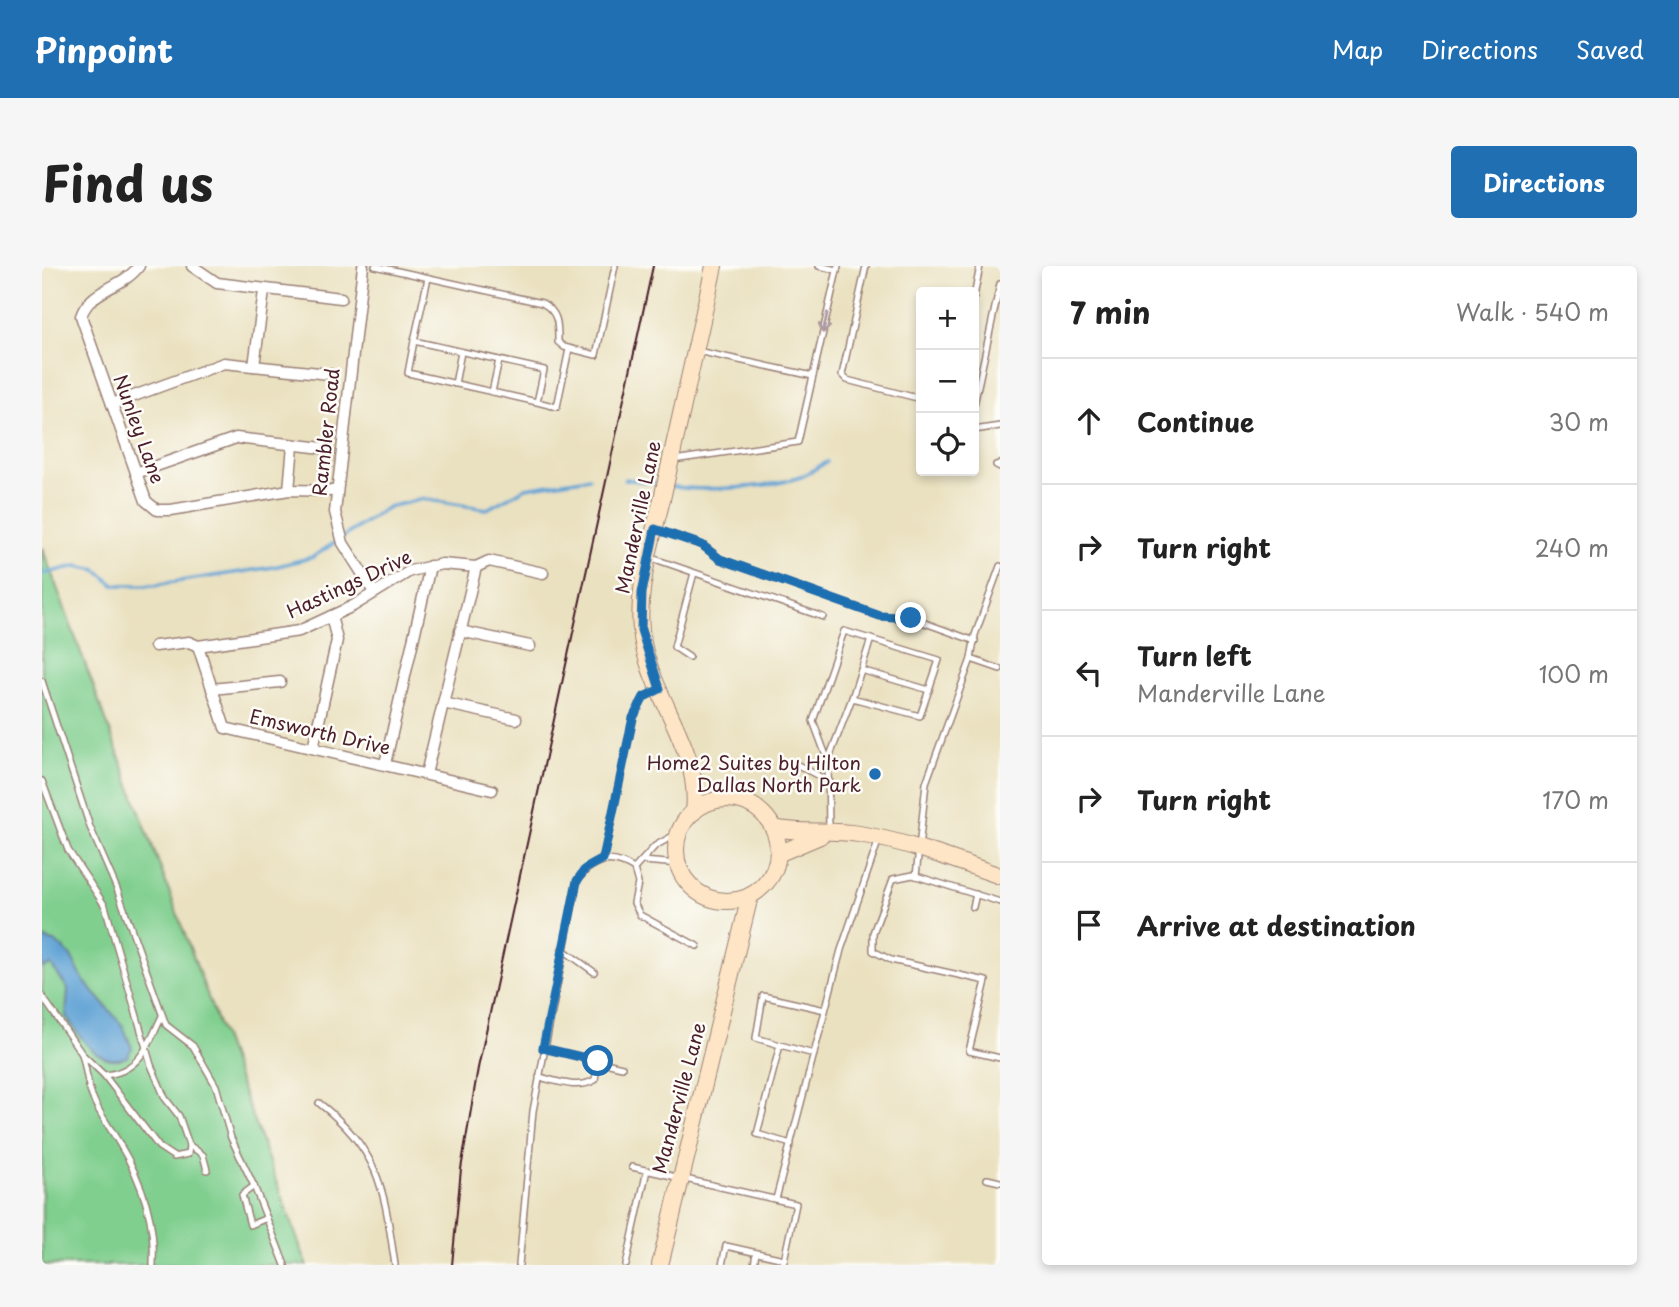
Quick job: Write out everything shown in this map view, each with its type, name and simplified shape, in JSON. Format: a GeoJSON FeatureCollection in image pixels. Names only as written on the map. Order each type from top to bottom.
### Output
{"type":"FeatureCollection","features":[{"type":"Feature","properties":{"kind":"street","name":"Nunley Lane"},"geometry":{"type":"LineString","coordinates":[[139,266],[135,273],[92,297],[81,316],[146,501],[157,510],[289,490],[335,491]]}},
{"type":"Feature","properties":{"kind":"street"},"geometry":{"type":"LineString","coordinates":[[192,266],[217,283],[264,291],[341,298]]}},
{"type":"Feature","properties":{"kind":"street","name":"Rambler Road"},"geometry":{"type":"LineString","coordinates":[[363,266],[335,491],[335,512],[348,553],[374,592]]}},
{"type":"Feature","properties":{"kind":"street","name":"Manderville Lane"},"geometry":{"type":"LineString","coordinates":[[694,812],[696,797],[692,771],[660,689],[641,630],[641,605],[661,500],[714,266]]}},
{"type":"Feature","properties":{"kind":"street"},"geometry":{"type":"LineString","coordinates":[[254,366],[264,291]]}},
{"type":"Feature","properties":{"kind":"street"},"geometry":{"type":"LineString","coordinates":[[112,404],[223,363],[329,374]]}},
{"type":"Feature","properties":{"kind":"street"},"geometry":{"type":"LineString","coordinates":[[136,473],[236,438],[323,448]]}},
{"type":"Feature","properties":{"kind":"street"},"geometry":{"type":"LineString","coordinates":[[289,490],[293,445]]}},
{"type":"Feature","properties":{"kind":"street","name":"Hastings Drive"},"geometry":{"type":"LineString","coordinates":[[155,646],[189,642],[198,646],[299,631],[331,616],[410,570],[430,566],[476,567],[489,561],[544,573]]}},
{"type":"Feature","properties":{"kind":"street"},"geometry":{"type":"LineString","coordinates":[[386,764],[430,566]]}},
{"type":"Feature","properties":{"kind":"street"},"geometry":{"type":"LineString","coordinates":[[426,774],[476,567]]}},
{"type":"Feature","properties":{"kind":"street"},"geometry":{"type":"LineString","coordinates":[[313,748],[337,640],[331,616]]}},
{"type":"Feature","properties":{"kind":"street"},"geometry":{"type":"LineString","coordinates":[[460,631],[530,646]]}},
{"type":"Feature","properties":{"kind":"street","name":"Emsworth Drive"},"geometry":{"type":"LineString","coordinates":[[198,646],[225,728],[492,790]]}},
{"type":"Feature","properties":{"kind":"street"},"geometry":{"type":"LineString","coordinates":[[212,689],[280,682]]}},
{"type":"Feature","properties":{"kind":"street"},"geometry":{"type":"LineString","coordinates":[[443,703],[516,719]]}},
{"type":"Feature","properties":{"kind":"street","name":"Manderville Lane"},"geometry":{"type":"LineString","coordinates":[[692,771],[708,790],[721,799]]}},
{"type":"Feature","properties":{"kind":"street"},"geometry":{"type":"LineString","coordinates":[[721,799],[749,804],[762,813],[773,828],[778,854],[769,880],[750,896],[721,901],[703,895],[690,885],[679,864],[677,841],[694,812],[711,801],[721,799]]}},
{"type":"Feature","properties":{"kind":"street"},"geometry":{"type":"LineString","coordinates":[[773,828],[858,834],[921,848],[1000,876]]}},
{"type":"Feature","properties":{"kind":"street"},"geometry":{"type":"LineString","coordinates":[[778,854],[829,833]]}},
{"type":"Feature","properties":{"kind":"street","name":"Manderville Lane"},"geometry":{"type":"LineString","coordinates":[[660,1265],[750,896]]}},
{"type":"Feature","properties":{"kind":"street"},"geometry":{"type":"LineString","coordinates":[[721,901],[730,912],[740,941]]}},
{"type":"Feature","properties":{"kind":"lane"},"geometry":{"type":"LineString","coordinates":[[375,266],[542,303],[551,308],[558,319],[558,342],[569,349],[596,355],[615,266]]}},
{"type":"Feature","properties":{"kind":"lane"},"geometry":{"type":"LineString","coordinates":[[670,460],[798,442],[838,268],[819,266]]}},
{"type":"Feature","properties":{"kind":"lane"},"geometry":{"type":"LineString","coordinates":[[866,266],[842,375],[847,380],[916,398]]}},
{"type":"Feature","properties":{"kind":"lane"},"geometry":{"type":"LineString","coordinates":[[976,287],[980,266]]}},
{"type":"Feature","properties":{"kind":"lane"},"geometry":{"type":"LineString","coordinates":[[428,278],[408,373],[557,407],[569,349]]}},
{"type":"Feature","properties":{"kind":"lane"},"geometry":{"type":"LineString","coordinates":[[979,382],[1000,284]]}},
{"type":"Feature","properties":{"kind":"lane"},"geometry":{"type":"LineString","coordinates":[[414,341],[544,370],[537,402]]}},
{"type":"Feature","properties":{"kind":"lane"},"geometry":{"type":"LineString","coordinates":[[695,351],[814,376]]}},
{"type":"Feature","properties":{"kind":"lane"},"geometry":{"type":"LineString","coordinates":[[454,384],[461,352]]}},
{"type":"Feature","properties":{"kind":"lane"},"geometry":{"type":"LineString","coordinates":[[492,392],[499,360]]}},
{"type":"Feature","properties":{"kind":"lane"},"geometry":{"type":"LineString","coordinates":[[979,429],[1000,426]]}},
{"type":"Feature","properties":{"kind":"lane"},"geometry":{"type":"LineString","coordinates":[[655,529],[702,545],[720,559],[880,616],[911,618],[975,640]]}},
{"type":"Feature","properties":{"kind":"lane"},"geometry":{"type":"LineString","coordinates":[[649,557],[823,617]]}},
{"type":"Feature","properties":{"kind":"lane"},"geometry":{"type":"LineString","coordinates":[[916,876],[926,783],[971,659],[1000,566]]}},
{"type":"Feature","properties":{"kind":"lane"},"geometry":{"type":"LineString","coordinates":[[689,657],[674,647],[694,573]]}},
{"type":"Feature","properties":{"kind":"lane"},"geometry":{"type":"LineString","coordinates":[[829,833],[828,761],[813,721],[844,631],[939,660],[920,716],[852,698]]}},
{"type":"Feature","properties":{"kind":"lane"},"geometry":{"type":"LineString","coordinates":[[828,761],[871,639]]}},
{"type":"Feature","properties":{"kind":"lane"},"geometry":{"type":"LineString","coordinates":[[971,659],[1000,669]]}},
{"type":"Feature","properties":{"kind":"lane"},"geometry":{"type":"LineString","coordinates":[[861,670],[929,690]]}},
{"type":"Feature","properties":{"kind":"lane"},"geometry":{"type":"LineString","coordinates":[[42,681],[90,827],[117,889],[166,1025],[193,1046],[216,1086],[231,1138],[254,1186],[285,1265]]}},
{"type":"Feature","properties":{"kind":"lane"},"geometry":{"type":"LineString","coordinates":[[603,859],[633,718],[644,697],[660,689]]}},
{"type":"Feature","properties":{"kind":"lane"},"geometry":{"type":"LineString","coordinates":[[794,763],[830,782]]}},
{"type":"Feature","properties":{"kind":"lane"},"geometry":{"type":"LineString","coordinates":[[42,781],[68,850],[105,906],[146,1049],[165,1098],[179,1116],[189,1145],[188,1154],[181,1158],[159,1147],[104,1075],[82,1054],[42,996]]}},
{"type":"Feature","properties":{"kind":"lane"},"geometry":{"type":"LineString","coordinates":[[634,869],[655,846],[680,832]]}},
{"type":"Feature","properties":{"kind":"lane"},"geometry":{"type":"LineString","coordinates":[[776,1199],[841,950],[879,839]]}},
{"type":"Feature","properties":{"kind":"lane"},"geometry":{"type":"LineString","coordinates":[[519,1265],[543,1048],[577,881],[585,869],[603,859],[620,860],[634,869],[638,883],[634,903],[636,910],[697,946]]}},
{"type":"Feature","properties":{"kind":"lane"},"geometry":{"type":"LineString","coordinates":[[642,860],[679,864]]}},
{"type":"Feature","properties":{"kind":"lane"},"geometry":{"type":"LineString","coordinates":[[1000,902],[916,876],[893,878],[873,933],[873,951],[891,960],[986,981],[969,1051],[1000,1058]]}},
{"type":"Feature","properties":{"kind":"lane"},"geometry":{"type":"LineString","coordinates":[[973,908],[976,894]]}},
{"type":"Feature","properties":{"kind":"lane"},"geometry":{"type":"LineString","coordinates":[[562,949],[594,972]]}},
{"type":"Feature","properties":{"kind":"lane"},"geometry":{"type":"LineString","coordinates":[[814,1054],[755,1038],[763,996],[825,1010]]}},
{"type":"Feature","properties":{"kind":"lane"},"geometry":{"type":"LineString","coordinates":[[104,1075],[119,1074],[141,1059],[163,1016]]}},
{"type":"Feature","properties":{"kind":"lane"},"geometry":{"type":"LineString","coordinates":[[780,1045],[757,1134],[791,1144]]}},
{"type":"Feature","properties":{"kind":"lane"},"geometry":{"type":"LineString","coordinates":[[543,1048],[622,1067]]}},
{"type":"Feature","properties":{"kind":"lane"},"geometry":{"type":"LineString","coordinates":[[82,1054],[92,1094],[104,1121],[120,1144],[148,1205],[155,1231],[153,1265]]}},
{"type":"Feature","properties":{"kind":"lane"},"geometry":{"type":"LineString","coordinates":[[539,1076],[579,1086],[587,1084],[595,1080],[598,1061]]}},
{"type":"Feature","properties":{"kind":"lane"},"geometry":{"type":"LineString","coordinates":[[319,1103],[366,1152],[382,1181],[395,1265]]}},
{"type":"Feature","properties":{"kind":"lane"},"geometry":{"type":"LineString","coordinates":[[189,1145],[203,1155],[207,1170]]}},
{"type":"Feature","properties":{"kind":"lane"},"geometry":{"type":"LineString","coordinates":[[632,1167],[796,1204],[784,1262],[726,1246],[722,1265]]}},
{"type":"Feature","properties":{"kind":"lane"},"geometry":{"type":"LineString","coordinates":[[626,1265],[647,1170]]}},
{"type":"Feature","properties":{"kind":"lane"},"geometry":{"type":"LineString","coordinates":[[987,1179],[1000,1182]]}},
{"type":"Feature","properties":{"kind":"lane"},"geometry":{"type":"LineString","coordinates":[[254,1186],[243,1195],[250,1225],[267,1218]]}},
{"type":"Feature","properties":{"kind":"lane"},"geometry":{"type":"LineString","coordinates":[[754,1265],[756,1253]]}},
{"type":"Feature","properties":{"kind":"green space"},"geometry":{"type":"Polygon","coordinates":[[[42,547],[307,1265],[42,1265],[42,547]]]}},
{"type":"Feature","properties":{"kind":"water"},"geometry":{"type":"Polygon","coordinates":[[[42,938],[57,943],[70,955],[84,981],[123,1026],[132,1048],[127,1057],[107,1058],[91,1048],[77,1033],[66,1016],[68,989],[51,965],[42,968],[42,938]]]}},
{"type":"Feature","properties":{"kind":"waterway"},"geometry":{"type":"LineString","coordinates":[[670,486],[718,489],[756,486],[803,476],[827,462]]}},
{"type":"Feature","properties":{"kind":"waterway"},"geometry":{"type":"LineString","coordinates":[[42,574],[77,566],[97,570],[114,585],[154,585],[274,567],[313,557],[388,507],[423,499],[487,509],[526,488],[589,478]]}},
{"type":"Feature","properties":{"kind":"waterway"},"geometry":{"type":"LineString","coordinates":[[625,479],[662,484]]}},
{"type":"Feature","properties":{"kind":"tram line"},"geometry":{"type":"LineString","coordinates":[[452,1265],[461,1169],[478,1068],[653,266]]}},
{"type":"Feature","properties":{"kind":"place","name":"Home2 Suites by Hilton Dallas North Park"},"geometry":{"type":"Point","coordinates":[875,774]}},
{"type":"Feature","properties":{"kind":"route"},"geometry":{"type":"LineString","coordinates":[[598,1061],[543,1048],[577,881],[585,869],[603,859],[633,718],[644,697],[660,689],[643,644],[641,630],[642,593],[655,529],[702,545],[720,559],[880,616],[911,618]]}}]}
